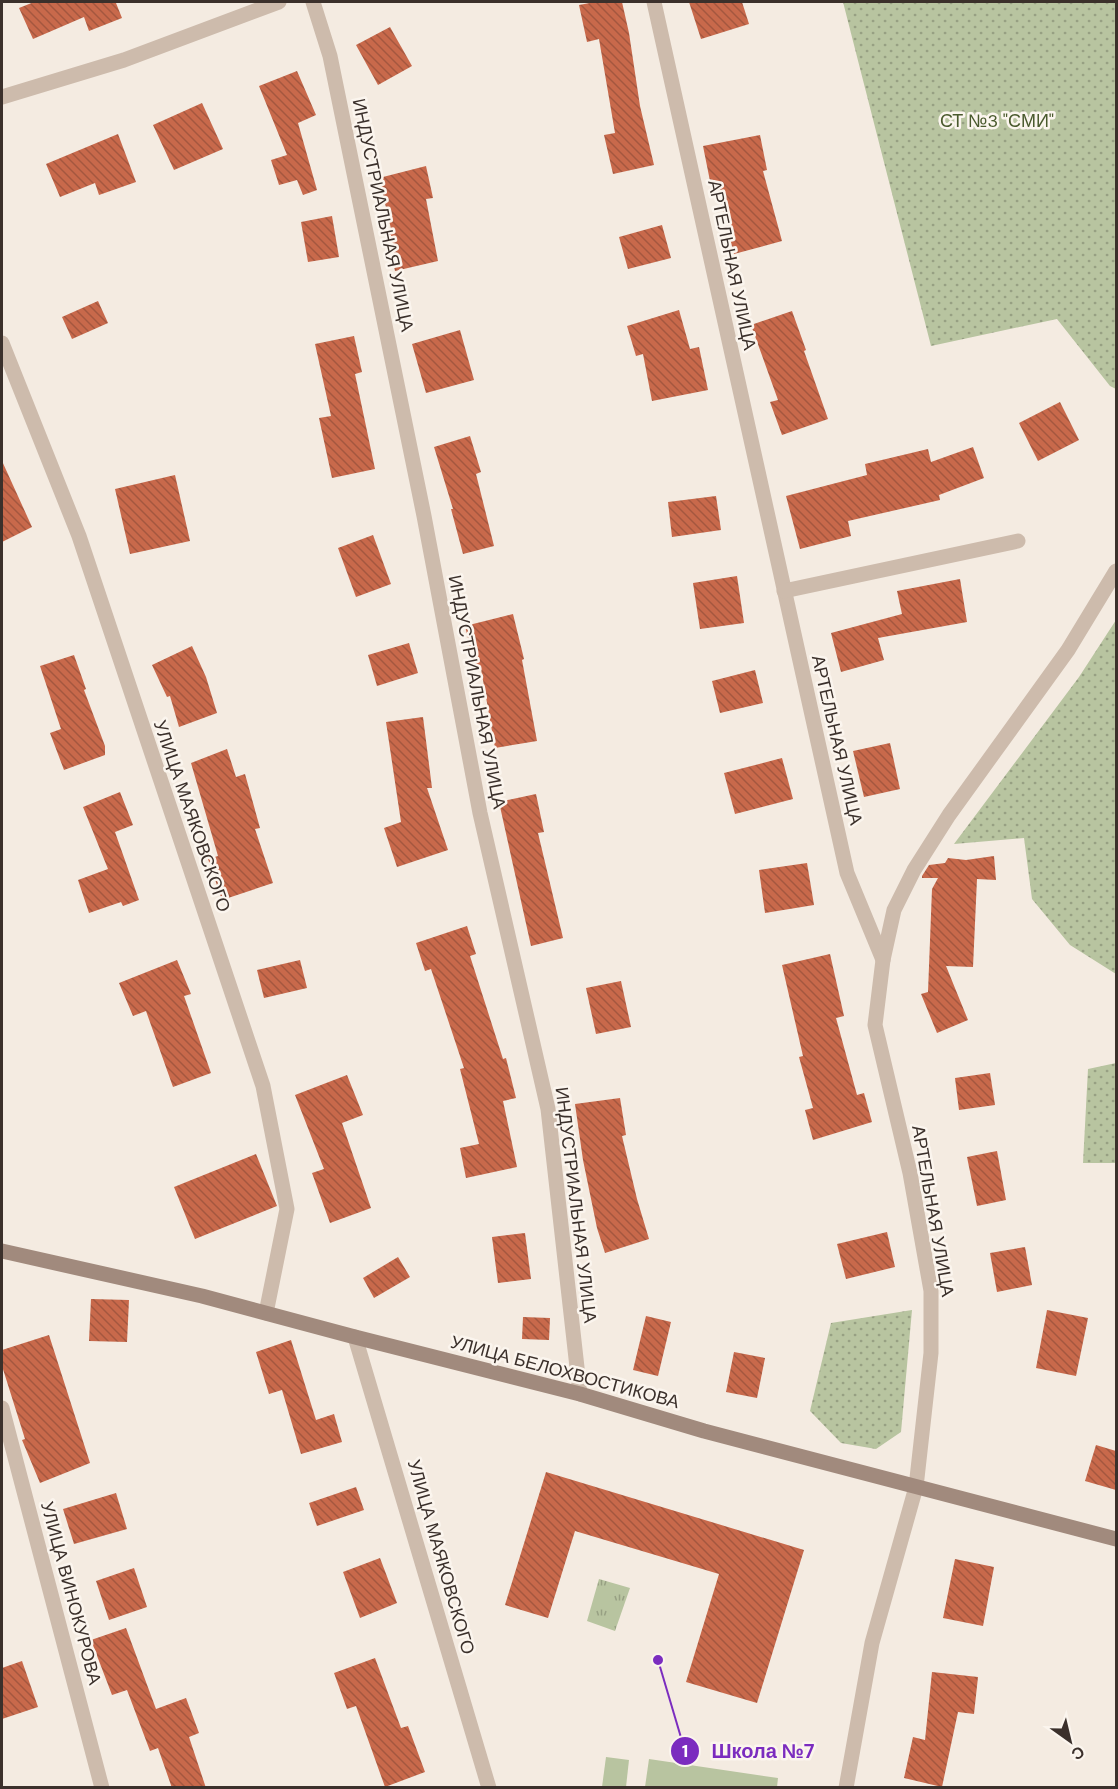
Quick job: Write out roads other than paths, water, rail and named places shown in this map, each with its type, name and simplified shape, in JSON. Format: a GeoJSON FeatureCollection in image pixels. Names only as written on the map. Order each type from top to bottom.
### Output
{"type":"FeatureCollection","features":[{"type":"Feature","properties":{"kind":"main road","name":"УЛИЦА БЕЛОХВОСТИКОВА"},"geometry":{"type":"LineString","coordinates":[[2,1251],[202,1296],[579,1394],[705,1431],[1116,1539]]}},
{"type":"Feature","properties":{"kind":"street"},"geometry":{"type":"LineString","coordinates":[[2,97],[124,60],[279,2]]}},
{"type":"Feature","properties":{"kind":"street","name":"ИНДУСТРИАЛЬНАЯ УЛИЦА"},"geometry":{"type":"LineString","coordinates":[[313,2],[330,56],[422,504],[480,813],[548,1109],[579,1394]]}},
{"type":"Feature","properties":{"kind":"street","name":"АРТЕЛЬНАЯ УЛИЦА"},"geometry":{"type":"LineString","coordinates":[[654,2],[847,873],[883,960],[875,1025],[910,1173],[931,1291],[931,1353],[916,1487]]}},
{"type":"Feature","properties":{"kind":"street","name":"УЛИЦА МАЯКОВСКОГО"},"geometry":{"type":"LineString","coordinates":[[2,343],[79,536],[263,1086],[287,1209],[266,1313]]}},
{"type":"Feature","properties":{"kind":"street"},"geometry":{"type":"LineString","coordinates":[[784,591],[1018,541]]}},
{"type":"Feature","properties":{"kind":"street"},"geometry":{"type":"LineString","coordinates":[[883,960],[894,910],[914,870],[949,815],[1068,650],[1116,571]]}},
{"type":"Feature","properties":{"kind":"street","name":"УЛИЦА МАЯКОВСКОГО"},"geometry":{"type":"LineString","coordinates":[[355,1337],[489,1788]]}},
{"type":"Feature","properties":{"kind":"street","name":"УЛИЦА ВИНОКУРОВА"},"geometry":{"type":"LineString","coordinates":[[2,1408],[102,1788]]}},
{"type":"Feature","properties":{"kind":"street"},"geometry":{"type":"LineString","coordinates":[[846,1788],[872,1643],[916,1487]]}},
{"type":"Feature","properties":{"kind":"place","name":"Школа №7"},"geometry":{"type":"Point","coordinates":[658,1660]}},
{"type":"Feature","properties":{"kind":"park label","name":"СТ №3 \"СМИ\""},"geometry":{"type":"Point","coordinates":[997,121]}}]}
